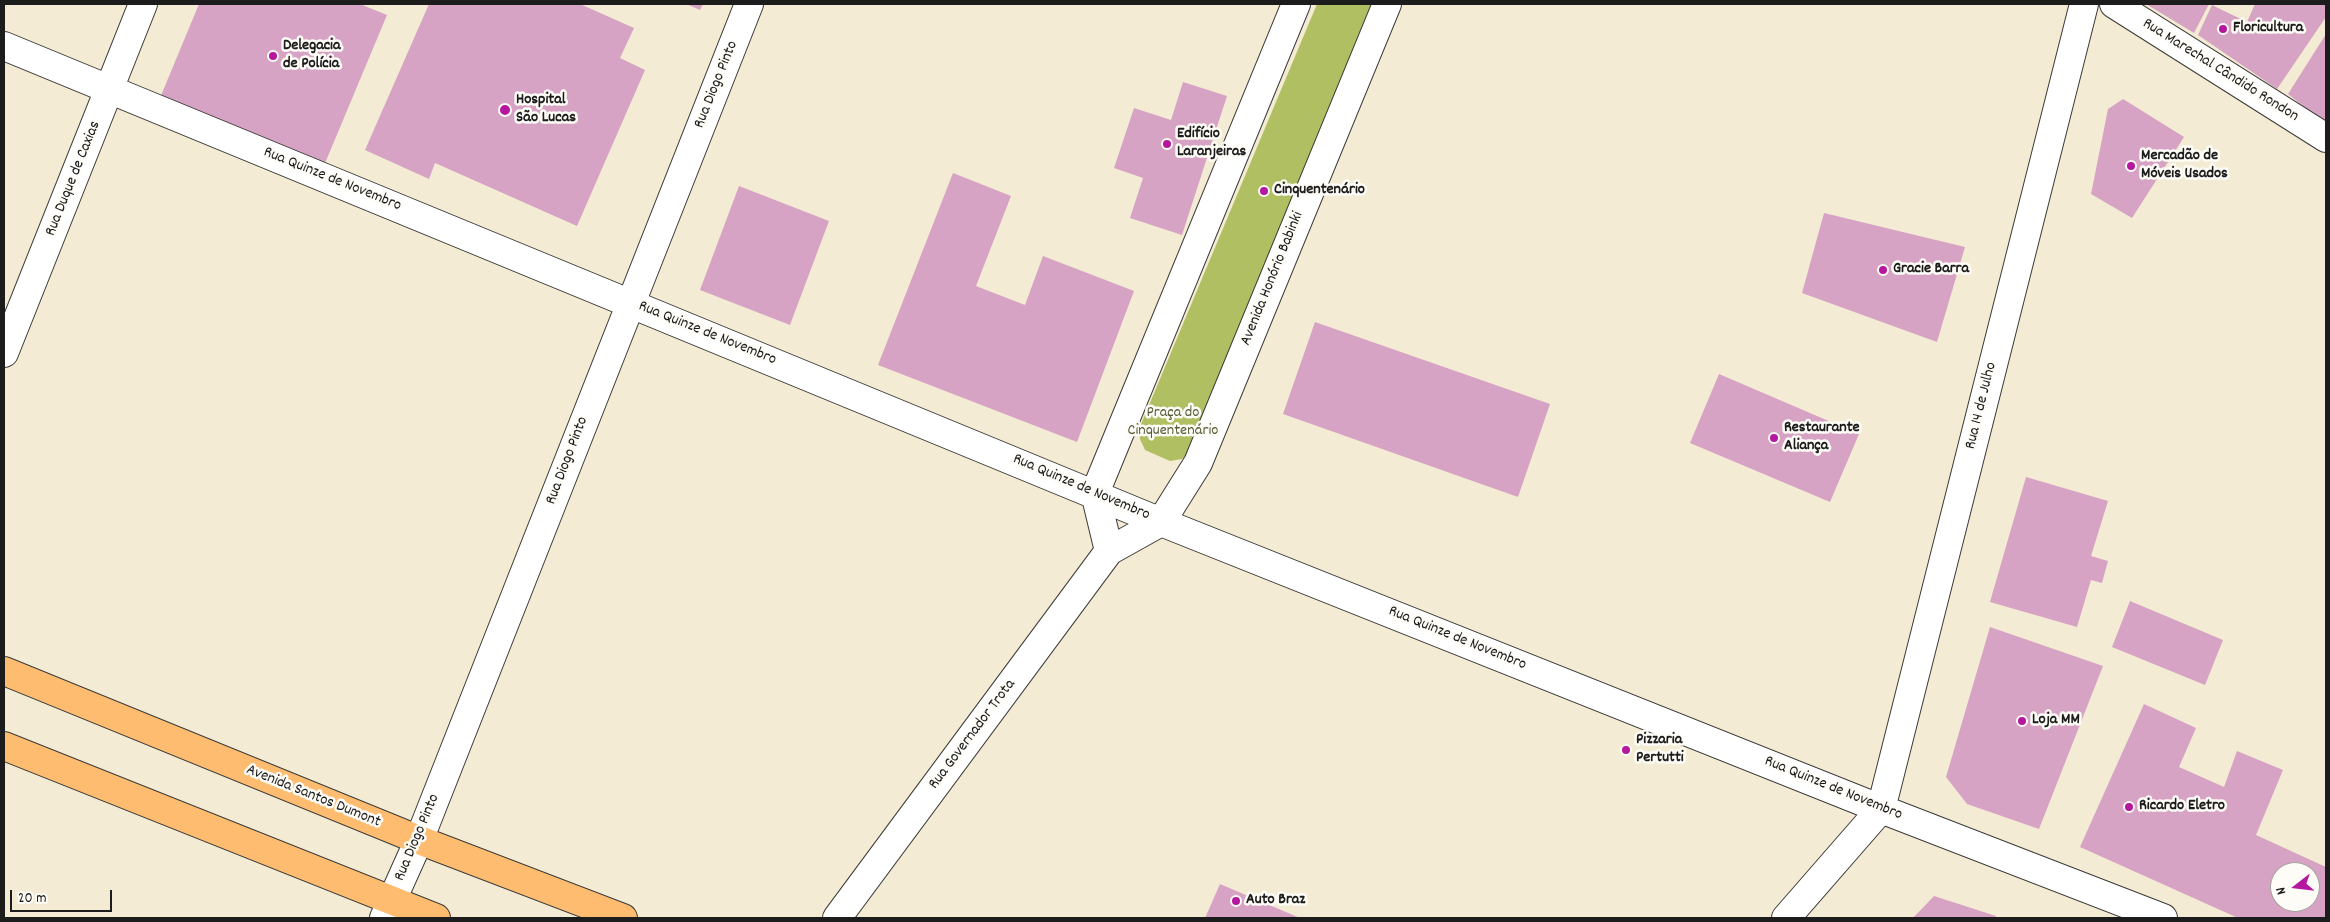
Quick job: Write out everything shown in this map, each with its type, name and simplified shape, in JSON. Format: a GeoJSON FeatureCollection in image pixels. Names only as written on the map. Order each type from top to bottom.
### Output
{"type":"FeatureCollection","features":[{"type":"Feature","properties":{"kind":"main road","name":"Avenida Santos Dumont"},"geometry":{"type":"LineString","coordinates":[[4,671],[419,840],[623,918]]}},
{"type":"Feature","properties":{"kind":"main road"},"geometry":{"type":"LineString","coordinates":[[4,746],[388,909],[436,918]]}},
{"type":"Feature","properties":{"kind":"street","name":"Rua Duque de Caxias"},"geometry":{"type":"LineString","coordinates":[[4,353],[144,4]]}},
{"type":"Feature","properties":{"kind":"street","name":"Rua Diogo Pinto"},"geometry":{"type":"LineString","coordinates":[[388,909],[419,840],[749,4]]}},
{"type":"Feature","properties":{"kind":"street"},"geometry":{"type":"LineString","coordinates":[[1109,551],[1095,493],[1296,4]]}},
{"type":"Feature","properties":{"kind":"street","name":"Avenida Honório Babinki"},"geometry":{"type":"LineString","coordinates":[[1161,522],[1198,463],[1387,4]]}},
{"type":"Feature","properties":{"kind":"street","name":"Rua 14 de Julho"},"geometry":{"type":"LineString","coordinates":[[1881,809],[2084,4]]}},
{"type":"Feature","properties":{"kind":"street","name":"Rua Marechal Cândido Rondon"},"geometry":{"type":"LineString","coordinates":[[2114,4],[2326,138]]}},
{"type":"Feature","properties":{"kind":"street","name":"Rua Quinze de Novembro"},"geometry":{"type":"LineString","coordinates":[[4,46],[1095,493],[1161,522],[1881,809],[2163,918]]}},
{"type":"Feature","properties":{"kind":"street","name":"Rua Governador Trota"},"geometry":{"type":"LineString","coordinates":[[836,918],[1109,551],[1161,522]]}},
{"type":"Feature","properties":{"kind":"street"},"geometry":{"type":"LineString","coordinates":[[1786,918],[1881,809]]}},
{"type":"Feature","properties":{"kind":"green space","name":"Praça do Cinquentenário"},"geometry":{"type":"Polygon","coordinates":[[[1317,4],[1377,4],[1194,449],[1182,459],[1170,461],[1145,450],[1140,439],[1139,429],[1317,4]]]}},
{"type":"Feature","properties":{"kind":"building","name":"Delegacia de Polícia"},"geometry":{"type":"Polygon","coordinates":[[[199,4],[360,4],[387,15],[323,168],[160,98],[199,4]]]}},
{"type":"Feature","properties":{"kind":"building","name":"Hospital São Lucas"},"geometry":{"type":"Polygon","coordinates":[[[429,4],[580,4],[634,28],[620,58],[645,70],[577,226],[435,163],[429,179],[365,150],[429,4]]]}},
{"type":"Feature","properties":{"kind":"building"},"geometry":{"type":"Polygon","coordinates":[[[686,4],[703,4],[700,10],[686,4]]]}},
{"type":"Feature","properties":{"kind":"building"},"geometry":{"type":"Polygon","coordinates":[[[2146,4],[2209,4],[2194,33],[2146,4]]]}},
{"type":"Feature","properties":{"kind":"building"},"geometry":{"type":"Polygon","coordinates":[[[2255,4],[2326,4],[2326,17],[2277,89],[2198,35],[2212,5],[2247,22],[2255,4]]]}},
{"type":"Feature","properties":{"kind":"building"},"geometry":{"type":"Polygon","coordinates":[[[2326,34],[2326,118],[2323,122],[2288,94],[2326,34]]]}},
{"type":"Feature","properties":{"kind":"building","name":"Edifício Laranjeiras"},"geometry":{"type":"Polygon","coordinates":[[[1183,82],[1227,96],[1182,235],[1130,218],[1143,178],[1114,168],[1134,108],[1171,120],[1183,82]]]}},
{"type":"Feature","properties":{"kind":"building","name":"Mercadão de Móveis Usados"},"geometry":{"type":"Polygon","coordinates":[[[2123,99],[2184,137],[2132,218],[2091,194],[2108,109],[2123,99]]]}},
{"type":"Feature","properties":{"kind":"building"},"geometry":{"type":"Polygon","coordinates":[[[953,173],[1011,196],[976,286],[1025,305],[1043,256],[1134,291],[1077,442],[878,365],[953,173]]]}},
{"type":"Feature","properties":{"kind":"building"},"geometry":{"type":"Polygon","coordinates":[[[739,186],[829,221],[790,325],[700,290],[739,186]]]}},
{"type":"Feature","properties":{"kind":"building","name":"Gracie Barra"},"geometry":{"type":"Polygon","coordinates":[[[1824,213],[1965,247],[1937,342],[1802,293],[1824,213]]]}},
{"type":"Feature","properties":{"kind":"building"},"geometry":{"type":"Polygon","coordinates":[[[1315,322],[1550,404],[1518,497],[1283,414],[1315,322]]]}},
{"type":"Feature","properties":{"kind":"building","name":"Restaurante Aliança"},"geometry":{"type":"Polygon","coordinates":[[[1719,374],[1859,434],[1830,502],[1690,443],[1719,374]]]}},
{"type":"Feature","properties":{"kind":"building"},"geometry":{"type":"Polygon","coordinates":[[[2026,477],[2108,501],[2091,556],[2108,561],[2102,583],[2091,580],[2077,627],[1990,602],[2026,477]]]}},
{"type":"Feature","properties":{"kind":"building"},"geometry":{"type":"Polygon","coordinates":[[[2130,601],[2223,640],[2205,685],[2112,647],[2130,601]]]}},
{"type":"Feature","properties":{"kind":"building","name":"Loja MM"},"geometry":{"type":"Polygon","coordinates":[[[1990,627],[2103,666],[2039,829],[1967,804],[1946,777],[1990,627]]]}},
{"type":"Feature","properties":{"kind":"building"},"geometry":{"type":"Polygon","coordinates":[[[2144,704],[2196,728],[2179,767],[2224,787],[2237,751],[2283,770],[2256,835],[2315,862],[2270,862],[2270,912],[2320,912],[2320,864],[2326,867],[2326,918],[2238,918],[2080,847],[2144,704]]]}},
{"type":"Feature","properties":{"kind":"building","name":"Auto Braz"},"geometry":{"type":"Polygon","coordinates":[[[1220,884],[1300,918],[1205,918],[1220,884]]]}},
{"type":"Feature","properties":{"kind":"building"},"geometry":{"type":"Polygon","coordinates":[[[1934,896],[1996,916],[1995,918],[1913,918],[1934,896]]]}},
{"type":"Feature","properties":{"kind":"place","name":"Floricultura"},"geometry":{"type":"Point","coordinates":[2223,29]}},
{"type":"Feature","properties":{"kind":"place","name":"Delegacia de Polícia"},"geometry":{"type":"Point","coordinates":[273,56]}},
{"type":"Feature","properties":{"kind":"place","name":"Hospital São Lucas"},"geometry":{"type":"Point","coordinates":[505,110]}},
{"type":"Feature","properties":{"kind":"place","name":"Edifício Laranjeiras"},"geometry":{"type":"Point","coordinates":[1167,144]}},
{"type":"Feature","properties":{"kind":"place","name":"Mercadão de Móveis Usados"},"geometry":{"type":"Point","coordinates":[2131,166]}},
{"type":"Feature","properties":{"kind":"place","name":"Cinquentenário"},"geometry":{"type":"Point","coordinates":[1264,191]}},
{"type":"Feature","properties":{"kind":"place","name":"Gracie Barra"},"geometry":{"type":"Point","coordinates":[1883,270]}},
{"type":"Feature","properties":{"kind":"place","name":"Restaurante Aliança"},"geometry":{"type":"Point","coordinates":[1774,438]}},
{"type":"Feature","properties":{"kind":"place","name":"Loja MM"},"geometry":{"type":"Point","coordinates":[2022,721]}},
{"type":"Feature","properties":{"kind":"place","name":"Pizzaria Pertutti"},"geometry":{"type":"Point","coordinates":[1626,750]}},
{"type":"Feature","properties":{"kind":"place","name":"Ricardo Eletro"},"geometry":{"type":"Point","coordinates":[2129,807]}},
{"type":"Feature","properties":{"kind":"place","name":"Auto Braz"},"geometry":{"type":"Point","coordinates":[1236,901]}}]}
